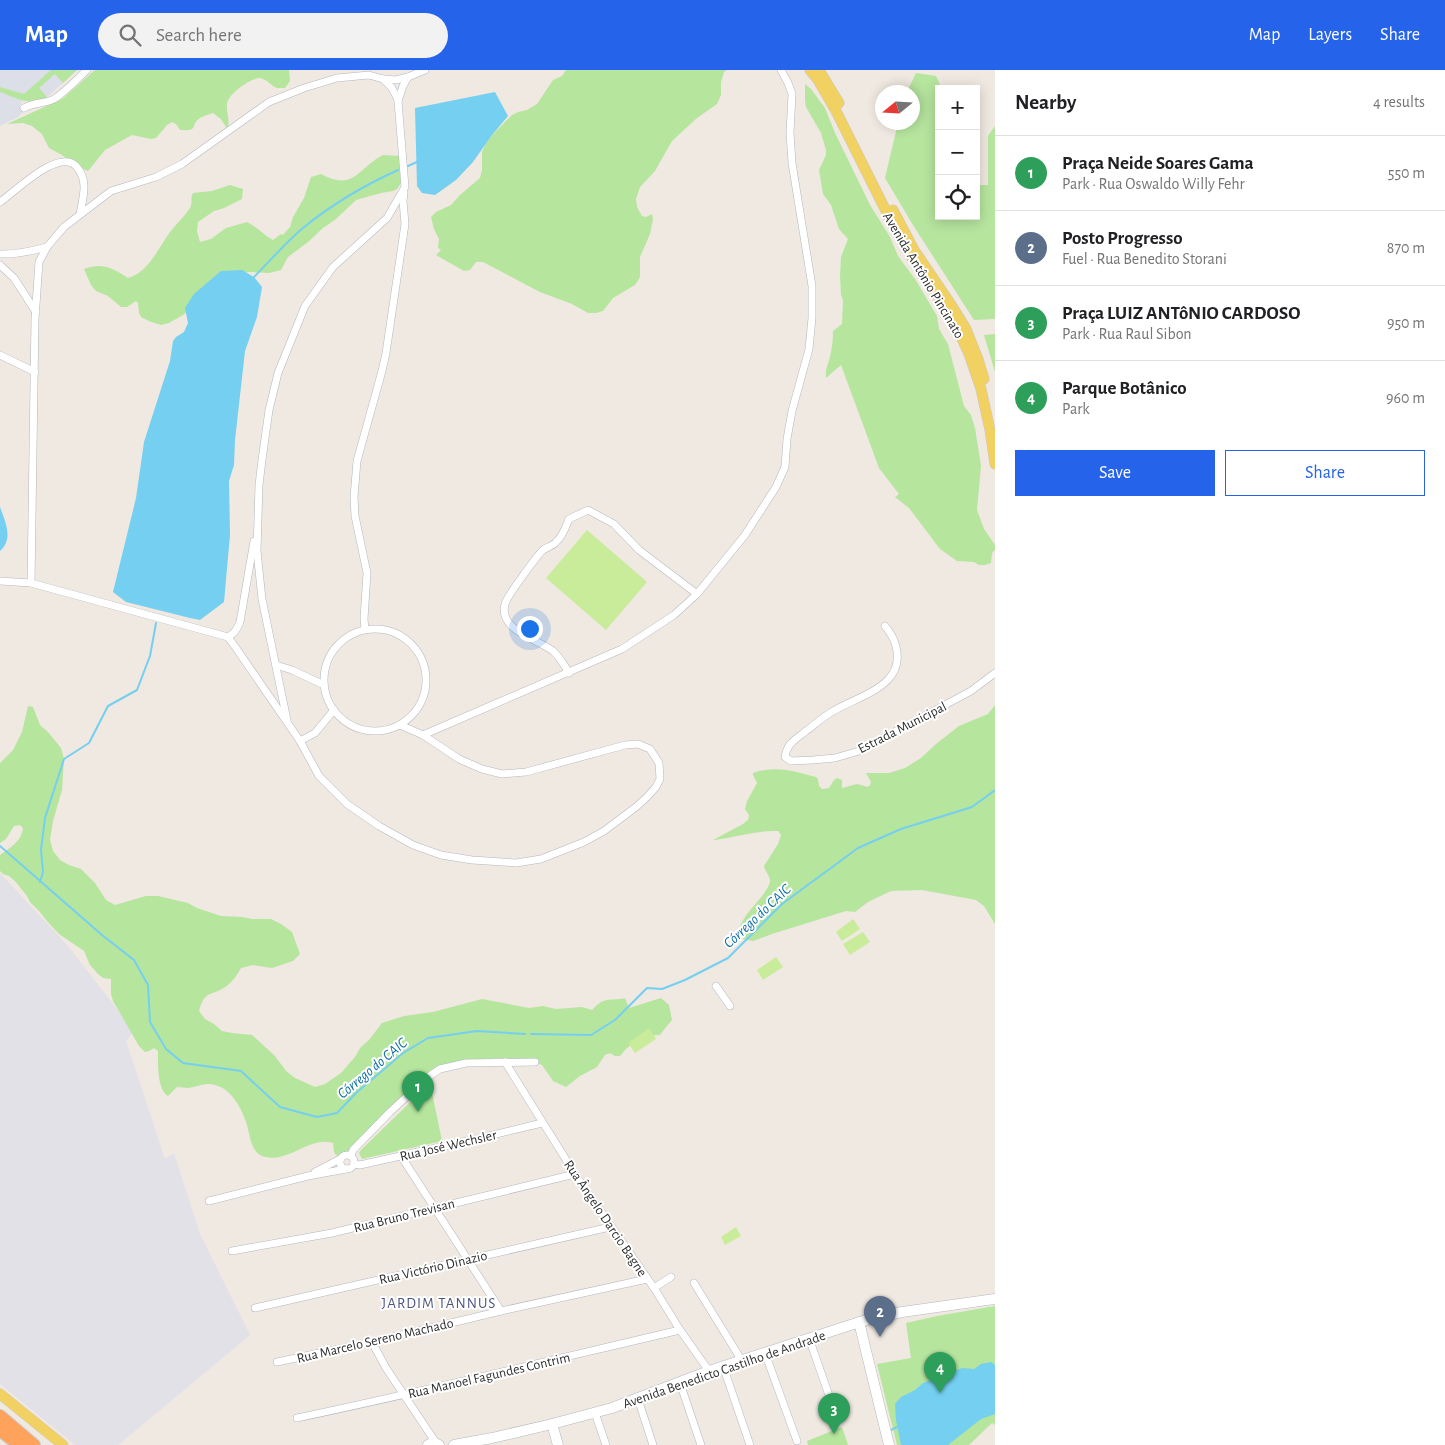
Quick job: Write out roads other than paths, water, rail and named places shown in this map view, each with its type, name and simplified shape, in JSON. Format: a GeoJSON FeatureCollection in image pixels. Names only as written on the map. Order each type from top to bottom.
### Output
{"type":"FeatureCollection","features":[{"type":"Feature","properties":{"kind":"highway"},"geometry":{"type":"LineString","coordinates":[[0,1416],[34,1445]]}},
{"type":"Feature","properties":{"kind":"highway"},"geometry":{"type":"LineString","coordinates":[[0,1430],[19,1445]]}},
{"type":"Feature","properties":{"kind":"main road"},"geometry":{"type":"LineString","coordinates":[[804,70],[810,78],[819,75]]}},
{"type":"Feature","properties":{"kind":"main road","name":"Avenida Antônio Pincinato"},"geometry":{"type":"LineString","coordinates":[[810,70],[819,75],[843,110],[914,250],[966,329],[978,359],[995,421]]}},
{"type":"Feature","properties":{"kind":"main road","name":"Avenida Antônio Pincinato"},"geometry":{"type":"LineString","coordinates":[[819,75],[896,232],[954,321],[969,354],[981,389],[995,464]]}},
{"type":"Feature","properties":{"kind":"main road","name":"Avenida Benedicto Castilho de Andrade"},"geometry":{"type":"LineString","coordinates":[[454,1445],[492,1438],[595,1413],[638,1399],[723,1366],[859,1322],[902,1312],[995,1299]]}},
{"type":"Feature","properties":{"kind":"main road"},"geometry":{"type":"LineString","coordinates":[[859,1322],[890,1445]]}},
{"type":"Feature","properties":{"kind":"main road"},"geometry":{"type":"LineString","coordinates":[[0,1394],[63,1445]]}},
{"type":"Feature","properties":{"kind":"main road"},"geometry":{"type":"LineString","coordinates":[[552,1424],[558,1445]]}},
{"type":"Feature","properties":{"kind":"main road"},"geometry":{"type":"LineString","coordinates":[[434,1444],[449,1445]]}},
{"type":"Feature","properties":{"kind":"street"},"geometry":{"type":"LineString","coordinates":[[24,108],[28,105],[47,102],[55,98],[87,70]]}},
{"type":"Feature","properties":{"kind":"street"},"geometry":{"type":"LineString","coordinates":[[31,583],[36,312],[39,262],[47,247],[64,227],[111,191],[156,177],[182,164],[269,102],[304,88],[338,78],[369,75],[396,80],[425,70]]}},
{"type":"Feature","properties":{"kind":"street"},"geometry":{"type":"LineString","coordinates":[[423,735],[622,649],[674,615],[697,594],[745,535],[776,487],[785,467],[792,411],[809,349],[812,318],[812,286],[792,163],[790,133],[792,94],[781,70]]}},
{"type":"Feature","properties":{"kind":"street"},"geometry":{"type":"LineString","coordinates":[[398,100],[408,77]]}},
{"type":"Feature","properties":{"kind":"street"},"geometry":{"type":"LineString","coordinates":[[365,629],[367,573],[354,508],[357,461],[386,353],[405,224],[403,201],[405,187],[398,100],[392,88],[383,79]]}},
{"type":"Feature","properties":{"kind":"street"},"geometry":{"type":"LineString","coordinates":[[0,202],[52,164],[69,161],[81,173],[85,183],[80,214]]}},
{"type":"Feature","properties":{"kind":"street"},"geometry":{"type":"LineString","coordinates":[[288,723],[262,599],[258,551],[262,460],[269,410],[278,373],[305,306],[332,267],[388,218],[405,187]]}},
{"type":"Feature","properties":{"kind":"street"},"geometry":{"type":"LineString","coordinates":[[394,208],[403,212]]}},
{"type":"Feature","properties":{"kind":"street"},"geometry":{"type":"LineString","coordinates":[[0,254],[32,251],[47,247]]}},
{"type":"Feature","properties":{"kind":"street"},"geometry":{"type":"LineString","coordinates":[[0,265],[14,278],[36,312]]}},
{"type":"Feature","properties":{"kind":"street"},"geometry":{"type":"LineString","coordinates":[[0,355],[35,372]]}},
{"type":"Feature","properties":{"kind":"street"},"geometry":{"type":"LineString","coordinates":[[569,673],[554,652],[510,625],[504,614],[505,604],[517,584],[542,551],[557,542],[569,519],[588,510],[614,524],[639,550],[697,594]]}},
{"type":"Feature","properties":{"kind":"street"},"geometry":{"type":"LineString","coordinates":[[228,637],[237,629],[240,622],[258,520]]}},
{"type":"Feature","properties":{"kind":"street"},"geometry":{"type":"LineString","coordinates":[[0,581],[31,583],[228,637],[300,741],[319,776],[347,804],[371,821],[413,845],[441,855],[472,860],[516,863],[540,859],[584,842],[604,831],[636,807],[656,787],[660,779],[659,763],[650,749],[638,744],[625,744],[526,772],[502,774],[459,760],[423,735],[400,725]]}},
{"type":"Feature","properties":{"kind":"street","name":"Estrada Municipal"},"geometry":{"type":"LineString","coordinates":[[885,626],[895,641],[898,658],[896,671],[881,687],[831,713],[792,742],[786,749],[785,757],[791,762],[836,758],[859,751],[971,691],[995,673]]}},
{"type":"Feature","properties":{"kind":"street"},"geometry":{"type":"LineString","coordinates":[[381,628],[397,633],[410,642],[420,655],[425,670],[426,686],[422,702],[413,715],[400,725],[386,730],[371,731],[357,728],[344,721],[334,710],[327,698],[324,685],[325,670],[334,649],[351,634],[365,629],[381,628]]}},
{"type":"Feature","properties":{"kind":"street"},"geometry":{"type":"LineString","coordinates":[[276,665],[292,670],[324,685]]}},
{"type":"Feature","properties":{"kind":"street"},"geometry":{"type":"LineString","coordinates":[[300,741],[315,733],[334,710]]}},
{"type":"Feature","properties":{"kind":"street"},"geometry":{"type":"LineString","coordinates":[[716,986],[731,1007]]}},
{"type":"Feature","properties":{"kind":"street","name":"Rua Ângelo Darcio Bagne"},"geometry":{"type":"LineString","coordinates":[[505,1062],[575,1174],[709,1371]]}},
{"type":"Feature","properties":{"kind":"street"},"geometry":{"type":"LineString","coordinates":[[351,1155],[353,1150],[390,1112],[434,1072],[466,1063],[535,1062]]}},
{"type":"Feature","properties":{"kind":"street","name":"Rua José Wechsler"},"geometry":{"type":"LineString","coordinates":[[354,1164],[360,1165],[542,1123]]}},
{"type":"Feature","properties":{"kind":"street"},"geometry":{"type":"LineString","coordinates":[[308,1176],[344,1155],[351,1155]]}},
{"type":"Feature","properties":{"kind":"street"},"geometry":{"type":"LineString","coordinates":[[208,1201],[308,1176],[351,1168],[354,1164],[354,1159],[351,1155]]}},
{"type":"Feature","properties":{"kind":"street"},"geometry":{"type":"LineString","coordinates":[[401,1156],[500,1311]]}},
{"type":"Feature","properties":{"kind":"street"},"geometry":{"type":"LineString","coordinates":[[340,1159],[341,1166],[346,1169]]}},
{"type":"Feature","properties":{"kind":"street","name":"Rua Bruno Trevisan"},"geometry":{"type":"LineString","coordinates":[[232,1251],[332,1232],[575,1174]]}},
{"type":"Feature","properties":{"kind":"street","name":"Rua Victório Dinazio"},"geometry":{"type":"LineString","coordinates":[[255,1308],[610,1227]]}},
{"type":"Feature","properties":{"kind":"street"},"geometry":{"type":"LineString","coordinates":[[654,1288],[671,1277]]}},
{"type":"Feature","properties":{"kind":"street","name":"Rua Marcelo Sereno Machado"},"geometry":{"type":"LineString","coordinates":[[278,1362],[647,1279]]}},
{"type":"Feature","properties":{"kind":"street"},"geometry":{"type":"LineString","coordinates":[[694,1282],[742,1361]]}},
{"type":"Feature","properties":{"kind":"street","name":"Rua Manoel Fagundes Contrim"},"geometry":{"type":"LineString","coordinates":[[297,1418],[404,1395],[680,1330]]}},
{"type":"Feature","properties":{"kind":"street"},"geometry":{"type":"LineString","coordinates":[[809,1338],[832,1404]]}},
{"type":"Feature","properties":{"kind":"street"},"geometry":{"type":"LineString","coordinates":[[372,1342],[434,1444]]}},
{"type":"Feature","properties":{"kind":"street"},"geometry":{"type":"LineString","coordinates":[[765,1353],[797,1442]]}},
{"type":"Feature","properties":{"kind":"street"},"geometry":{"type":"LineString","coordinates":[[723,1366],[750,1445]]}},
{"type":"Feature","properties":{"kind":"street"},"geometry":{"type":"LineString","coordinates":[[680,1383],[701,1445]]}},
{"type":"Feature","properties":{"kind":"street"},"geometry":{"type":"LineString","coordinates":[[638,1399],[654,1445]]}},
{"type":"Feature","properties":{"kind":"street"},"geometry":{"type":"LineString","coordinates":[[595,1413],[606,1445]]}},
{"type":"Feature","properties":{"kind":"water"},"geometry":{"type":"Polygon","coordinates":[[[495,92],[508,116],[473,162],[456,180],[435,195],[422,193],[417,186],[415,108],[495,92]]]}},
{"type":"Feature","properties":{"kind":"water"},"geometry":{"type":"Polygon","coordinates":[[[242,270],[254,277],[262,287],[257,317],[245,351],[234,465],[229,481],[230,535],[224,602],[200,620],[126,602],[113,592],[136,498],[144,442],[170,361],[173,341],[184,332],[188,323],[185,308],[194,294],[221,271],[242,270]]]}},
{"type":"Feature","properties":{"kind":"water"},"geometry":{"type":"Polygon","coordinates":[[[0,507],[6,524],[7,541],[0,551],[0,507]]]}},
{"type":"Feature","properties":{"kind":"water"},"geometry":{"type":"Polygon","coordinates":[[[991,1362],[995,1365],[995,1414],[981,1419],[948,1445],[901,1445],[895,1404],[901,1397],[915,1390],[923,1383],[951,1372],[962,1368],[974,1369],[981,1364],[991,1362]]]}},
{"type":"Feature","properties":{"kind":"waterway"},"geometry":{"type":"LineString","coordinates":[[408,166],[417,162]]}},
{"type":"Feature","properties":{"kind":"waterway"},"geometry":{"type":"LineString","coordinates":[[254,277],[290,240],[325,211],[373,182],[398,170]]}},
{"type":"Feature","properties":{"kind":"waterway"},"geometry":{"type":"LineString","coordinates":[[40,882],[43,872],[41,850],[45,818],[64,759],[89,743],[108,706],[137,690],[150,656],[156,623]]}},
{"type":"Feature","properties":{"kind":"waterway","name":"Córrego do CAIC"},"geometry":{"type":"LineString","coordinates":[[531,1034],[591,1035],[615,1020],[647,988],[662,989],[685,980],[728,958],[782,904],[858,848],[901,829],[972,807],[995,790]]}},
{"type":"Feature","properties":{"kind":"waterway","name":"Córrego do CAIC"},"geometry":{"type":"LineString","coordinates":[[0,846],[102,935],[134,960],[148,985],[150,1022],[166,1049],[183,1063],[241,1071],[280,1107],[317,1117],[337,1113],[356,1093],[403,1053],[428,1038],[477,1031],[525,1034]]}},
{"type":"Feature","properties":{"kind":"waterway"},"geometry":{"type":"LineString","coordinates":[[891,1430],[897,1427]]}},
{"type":"Feature","properties":{"kind":"place","name":"Praça Neide Soares Gama"},"geometry":{"type":"Point","coordinates":[418,1112]}},
{"type":"Feature","properties":{"kind":"place","name":"Posto Progresso"},"geometry":{"type":"Point","coordinates":[880,1337]}},
{"type":"Feature","properties":{"kind":"place","name":"Parque Botânico"},"geometry":{"type":"Point","coordinates":[940,1393]}},
{"type":"Feature","properties":{"kind":"place","name":"Praça LUIZ ANTôNIO CARDOSO"},"geometry":{"type":"Point","coordinates":[834,1434]}},
{"type":"Feature","properties":{"kind":"district","name":"JARDIM TANNUS"},"geometry":{"type":"Point","coordinates":[439,1303]}}]}
